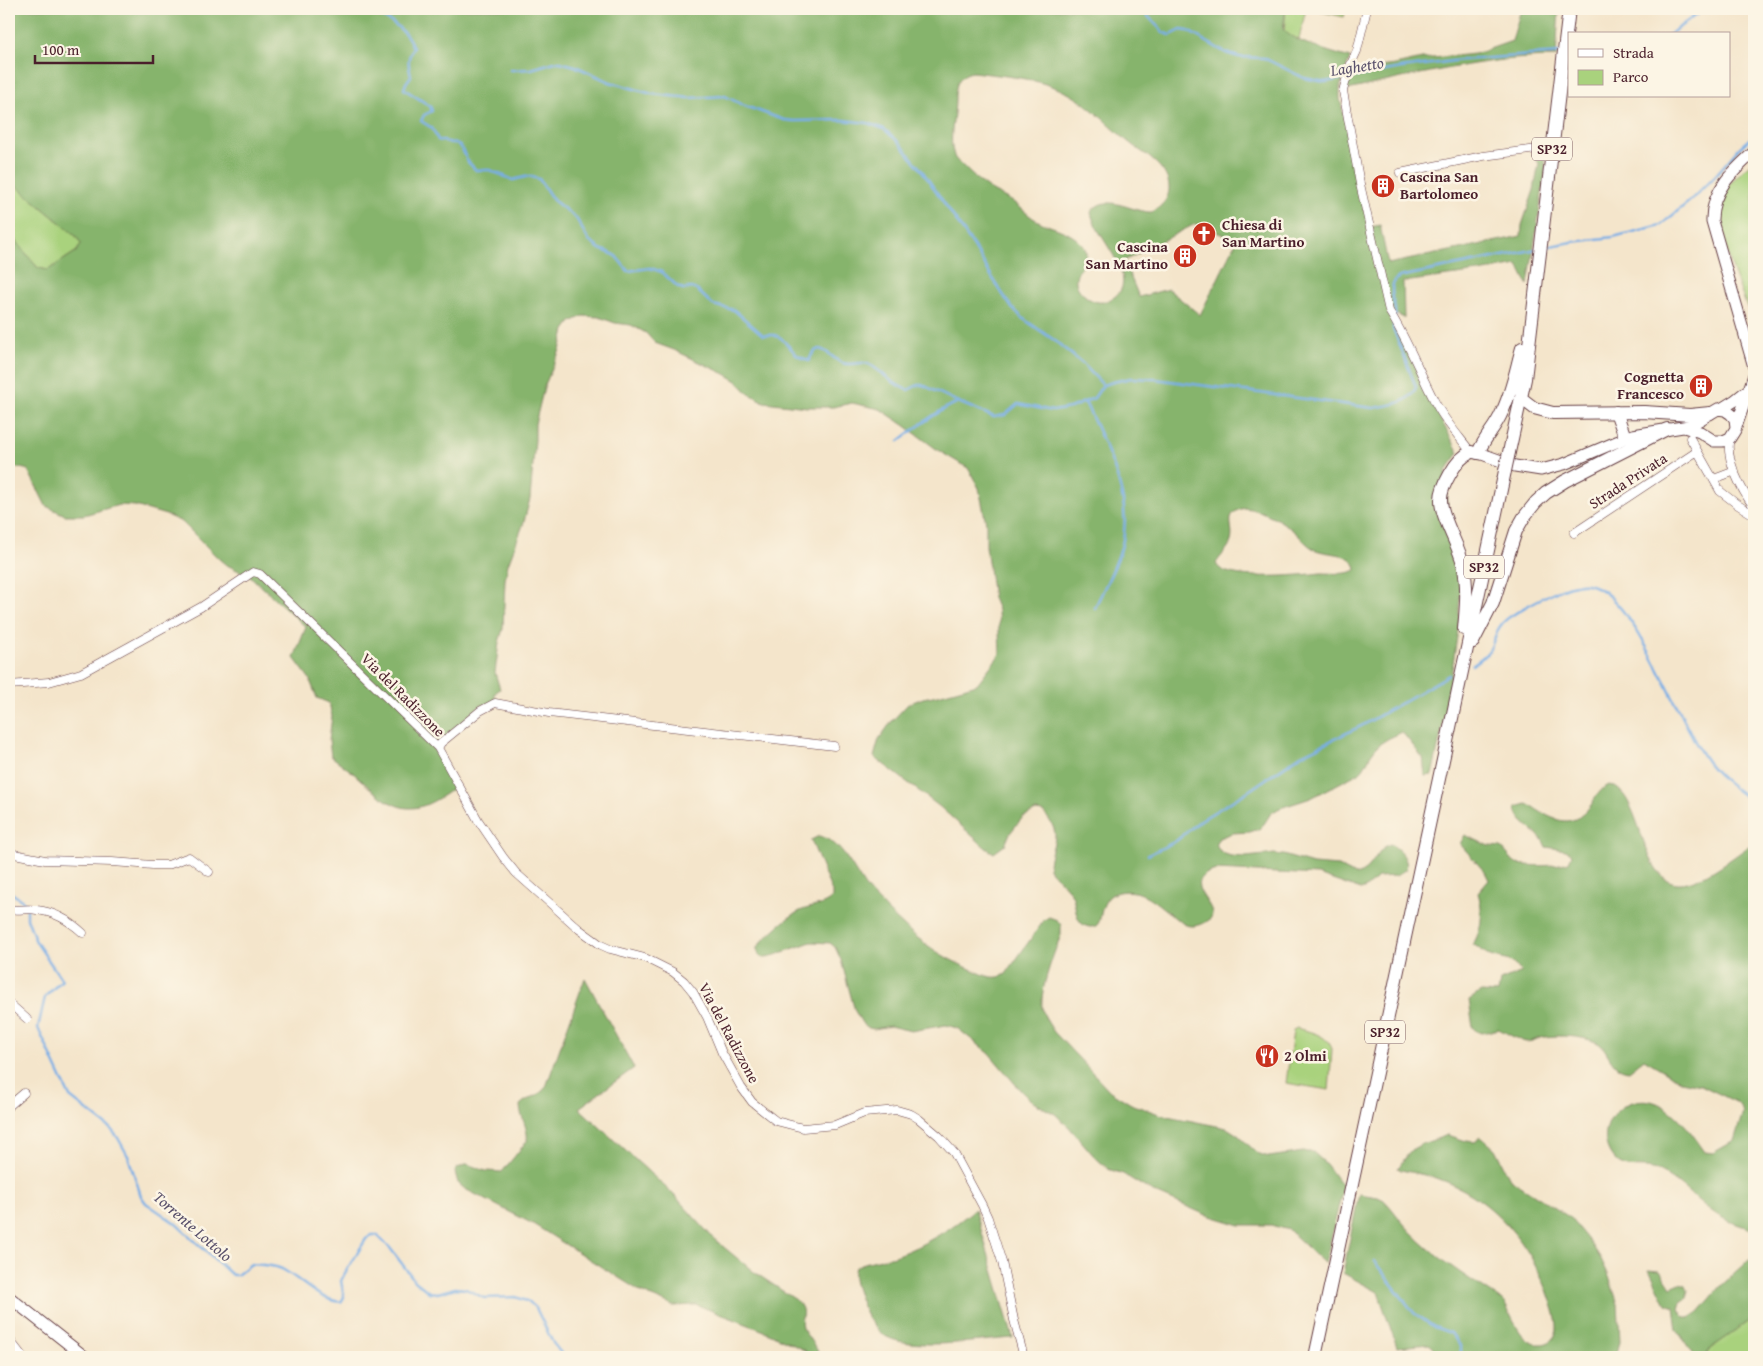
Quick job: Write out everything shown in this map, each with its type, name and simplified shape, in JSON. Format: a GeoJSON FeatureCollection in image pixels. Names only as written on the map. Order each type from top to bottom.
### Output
{"type":"FeatureCollection","features":[{"type":"Feature","properties":{"kind":"main road","name":"SP32"},"geometry":{"type":"LineString","coordinates":[[1315,1357],[1521,398],[1539,270],[1569,9]]}},
{"type":"Feature","properties":{"kind":"main road"},"geometry":{"type":"LineString","coordinates":[[1454,707],[1451,698],[1464,628],[1465,578],[1462,556],[1442,509],[1441,498],[1452,470],[1463,458],[1475,453],[1502,413],[1511,390],[1524,342],[1539,270]]}},
{"type":"Feature","properties":{"kind":"main road"},"geometry":{"type":"LineString","coordinates":[[1521,398],[1534,408],[1549,413],[1649,412],[1690,415],[1712,413]]}},
{"type":"Feature","properties":{"kind":"main road"},"geometry":{"type":"LineString","coordinates":[[1616,412],[1625,437]]}},
{"type":"Feature","properties":{"kind":"main road"},"geometry":{"type":"LineString","coordinates":[[1464,662],[1493,603],[1516,531],[1536,502],[1546,492],[1562,482],[1667,430]]}},
{"type":"Feature","properties":{"kind":"street"},"geometry":{"type":"LineString","coordinates":[[1367,9],[1357,50],[1343,91],[1360,184],[1391,314],[1401,328],[1434,400],[1451,427],[1475,453],[1515,466],[1541,470],[1569,462],[1625,437],[1684,427],[1734,401],[1749,389]]}},
{"type":"Feature","properties":{"kind":"street"},"geometry":{"type":"LineString","coordinates":[[1400,173],[1483,156],[1552,147]]}},
{"type":"Feature","properties":{"kind":"street"},"geometry":{"type":"LineString","coordinates":[[1754,152],[1726,180],[1716,196],[1712,213],[1712,221],[1754,367]]}},
{"type":"Feature","properties":{"kind":"street"},"geometry":{"type":"LineString","coordinates":[[1754,375],[1728,446],[1734,471],[1754,507]]}},
{"type":"Feature","properties":{"kind":"street"},"geometry":{"type":"LineString","coordinates":[[1729,455],[1711,438],[1703,425],[1712,413],[1728,411],[1732,415],[1736,427]]}},
{"type":"Feature","properties":{"kind":"street"},"geometry":{"type":"LineString","coordinates":[[1684,427],[1723,442],[1730,438]]}},
{"type":"Feature","properties":{"kind":"street"},"geometry":{"type":"LineString","coordinates":[[1690,438],[1696,452],[1720,491],[1738,506],[1754,515]]}},
{"type":"Feature","properties":{"kind":"street","name":"Strada Privata"},"geometry":{"type":"LineString","coordinates":[[1574,533],[1696,452]]}},
{"type":"Feature","properties":{"kind":"street"},"geometry":{"type":"LineString","coordinates":[[1714,479],[1734,471]]}},
{"type":"Feature","properties":{"kind":"street","name":"Via del Radizzone"},"geometry":{"type":"LineString","coordinates":[[9,685],[49,682],[81,673],[201,607],[254,572],[260,574],[438,748],[478,820],[503,857],[527,883],[578,929],[610,950],[645,958],[673,972],[684,981],[693,992],[707,1017],[722,1053],[741,1087],[752,1102],[776,1121],[803,1128],[834,1125],[864,1113],[898,1110],[911,1114],[939,1136],[954,1153],[988,1218],[1002,1262],[1024,1357]]}},
{"type":"Feature","properties":{"kind":"street"},"geometry":{"type":"LineString","coordinates":[[438,748],[441,743],[480,711],[495,703],[549,713],[834,746]]}},
{"type":"Feature","properties":{"kind":"street"},"geometry":{"type":"LineString","coordinates":[[9,853],[45,860],[153,865],[168,865],[188,857],[209,872]]}},
{"type":"Feature","properties":{"kind":"street"},"geometry":{"type":"LineString","coordinates":[[9,909],[36,909],[52,913],[72,923],[83,933]]}},
{"type":"Feature","properties":{"kind":"street"},"geometry":{"type":"LineString","coordinates":[[9,1003],[27,1019]]}},
{"type":"Feature","properties":{"kind":"street"},"geometry":{"type":"LineString","coordinates":[[9,1106],[24,1093]]}},
{"type":"Feature","properties":{"kind":"street"},"geometry":{"type":"LineString","coordinates":[[9,1297],[85,1357]]}},
{"type":"Feature","properties":{"kind":"street"},"geometry":{"type":"LineString","coordinates":[[9,1339],[22,1357]]}},
{"type":"Feature","properties":{"kind":"green space"},"geometry":{"type":"Polygon","coordinates":[[[9,9],[1286,9],[1283,29],[1288,34],[1314,46],[1350,58],[1340,86],[1340,99],[1371,227],[1380,225],[1388,264],[1521,236],[1522,225],[1534,190],[1539,163],[1531,155],[1540,152],[1544,156],[1546,168],[1528,285],[1518,265],[1403,282],[1404,318],[1390,311],[1440,418],[1459,453],[1446,471],[1448,531],[1461,579],[1458,630],[1450,684],[1445,703],[1446,711],[1432,775],[1425,776],[1423,758],[1402,732],[1378,746],[1359,773],[1311,798],[1280,808],[1271,813],[1259,829],[1250,832],[1232,833],[1219,838],[1216,843],[1218,849],[1231,856],[1283,855],[1313,864],[1338,866],[1355,875],[1366,869],[1380,851],[1390,844],[1397,848],[1405,858],[1406,869],[1396,876],[1378,877],[1361,890],[1318,875],[1216,870],[1204,875],[1199,882],[1199,889],[1211,910],[1211,917],[1206,922],[1194,926],[1186,925],[1154,901],[1141,894],[1127,891],[1116,893],[1108,898],[1096,926],[1085,926],[1079,919],[1070,891],[1049,869],[1055,834],[1054,828],[1043,812],[1036,811],[1023,817],[1010,833],[1005,845],[994,853],[940,807],[874,757],[879,739],[908,704],[923,698],[977,684],[1000,654],[998,610],[993,598],[986,546],[986,523],[979,488],[968,468],[939,451],[880,409],[852,403],[833,407],[807,407],[764,402],[748,393],[737,381],[725,374],[655,343],[646,333],[631,325],[615,323],[599,317],[583,316],[571,322],[565,330],[560,350],[544,387],[535,424],[530,499],[523,525],[508,564],[505,580],[503,629],[499,642],[495,673],[500,689],[495,693],[495,702],[480,706],[433,747],[455,787],[428,804],[406,808],[396,805],[374,791],[331,756],[329,740],[332,716],[329,703],[317,698],[309,678],[294,658],[306,627],[251,577],[225,564],[182,522],[135,506],[119,505],[84,515],[65,515],[46,506],[28,470],[16,468],[9,471],[9,233],[38,268],[48,270],[77,251],[81,244],[76,236],[9,180],[9,9]],[[973,72],[964,75],[958,81],[956,90],[952,135],[952,149],[955,157],[976,179],[989,189],[1013,202],[1036,220],[1068,233],[1078,240],[1086,252],[1076,276],[1079,290],[1095,301],[1104,302],[1109,300],[1119,292],[1123,282],[1121,271],[1116,259],[1094,223],[1091,212],[1097,206],[1104,203],[1112,203],[1152,212],[1168,196],[1168,183],[1162,169],[1086,105],[1069,94],[1027,79],[973,72]],[[1195,224],[1124,261],[1139,297],[1168,289],[1200,315],[1237,240],[1195,224]],[[1245,508],[1237,510],[1231,518],[1232,538],[1230,544],[1216,563],[1221,569],[1232,573],[1263,576],[1344,573],[1356,570],[1350,559],[1345,556],[1314,549],[1279,520],[1259,511],[1245,508]]]}},
{"type":"Feature","properties":{"kind":"green space"},"geometry":{"type":"Polygon","coordinates":[[[1286,9],[1306,9],[1299,39],[1290,36],[1284,31],[1286,9]]]}},
{"type":"Feature","properties":{"kind":"green space"},"geometry":{"type":"Polygon","coordinates":[[[1309,9],[1346,9],[1344,17],[1309,9]]]}},
{"type":"Feature","properties":{"kind":"green space"},"geometry":{"type":"Polygon","coordinates":[[[1521,9],[1559,9],[1556,57],[1502,60],[1475,64],[1343,91],[1349,73],[1355,70],[1395,65],[1422,59],[1475,54],[1512,41],[1521,9]]]}},
{"type":"Feature","properties":{"kind":"green space"},"geometry":{"type":"Polygon","coordinates":[[[1754,160],[1754,321],[1743,298],[1725,246],[1719,205],[1724,192],[1733,180],[1754,160]]]}},
{"type":"Feature","properties":{"kind":"green space"},"geometry":{"type":"Polygon","coordinates":[[[9,180],[76,236],[81,244],[77,251],[48,270],[38,268],[9,233],[9,180]]]}},
{"type":"Feature","properties":{"kind":"green space"},"geometry":{"type":"Polygon","coordinates":[[[1609,785],[1621,791],[1630,805],[1651,859],[1660,873],[1671,882],[1687,882],[1704,876],[1754,843],[1754,1230],[1718,1215],[1673,1180],[1658,1171],[1619,1164],[1608,1148],[1606,1136],[1608,1124],[1624,1106],[1636,1101],[1648,1101],[1668,1109],[1686,1126],[1705,1152],[1713,1153],[1734,1141],[1743,1112],[1738,1103],[1701,1085],[1681,1081],[1644,1059],[1629,1071],[1622,1069],[1613,1063],[1601,1045],[1590,1040],[1578,1037],[1557,1036],[1543,1037],[1526,1042],[1498,1029],[1482,1033],[1473,1028],[1469,1000],[1481,992],[1498,993],[1500,981],[1522,972],[1510,961],[1490,956],[1473,944],[1479,932],[1481,919],[1478,893],[1489,880],[1485,872],[1460,844],[1465,835],[1489,846],[1501,847],[1516,864],[1543,866],[1569,862],[1572,855],[1566,850],[1546,847],[1539,836],[1520,818],[1516,807],[1527,804],[1552,818],[1568,821],[1583,814],[1601,791],[1609,785]]]}},
{"type":"Feature","properties":{"kind":"green space"},"geometry":{"type":"Polygon","coordinates":[[[819,836],[827,839],[841,850],[869,892],[916,936],[937,952],[985,975],[998,977],[1006,974],[1044,920],[1049,917],[1057,920],[1061,925],[1061,935],[1048,971],[1042,999],[1046,1020],[1054,1032],[1110,1091],[1131,1104],[1162,1115],[1227,1128],[1238,1135],[1257,1153],[1269,1157],[1313,1152],[1326,1164],[1343,1187],[1325,1264],[1289,1230],[1271,1225],[1240,1225],[1204,1214],[1151,1191],[1123,1174],[1108,1169],[1069,1127],[1055,1114],[1033,1102],[1022,1092],[989,1053],[957,1028],[946,1025],[911,1031],[890,1026],[869,1028],[862,1023],[855,1011],[841,960],[835,947],[830,943],[811,942],[767,958],[761,956],[758,953],[757,947],[783,922],[800,911],[821,905],[832,898],[832,892],[811,840],[819,836]]]}},
{"type":"Feature","properties":{"kind":"green space"},"geometry":{"type":"Polygon","coordinates":[[[585,978],[634,1068],[579,1108],[674,1195],[714,1239],[754,1272],[800,1304],[802,1308],[802,1328],[822,1357],[803,1357],[806,1351],[767,1332],[697,1305],[673,1306],[643,1293],[533,1224],[465,1189],[458,1183],[456,1169],[467,1164],[486,1171],[502,1172],[527,1141],[527,1132],[520,1105],[540,1093],[546,1087],[585,978]]]}},
{"type":"Feature","properties":{"kind":"green space"},"geometry":{"type":"Polygon","coordinates":[[[1296,1028],[1317,1034],[1330,1044],[1332,1049],[1329,1090],[1286,1083],[1293,1031],[1296,1028]]]}},
{"type":"Feature","properties":{"kind":"green space"},"geometry":{"type":"Polygon","coordinates":[[[1448,1135],[1475,1142],[1481,1137],[1495,1149],[1510,1179],[1569,1217],[1592,1245],[1608,1274],[1618,1304],[1620,1341],[1616,1357],[1439,1357],[1429,1344],[1397,1347],[1378,1292],[1343,1273],[1359,1194],[1378,1197],[1384,1200],[1421,1242],[1454,1268],[1501,1300],[1505,1304],[1518,1330],[1528,1340],[1544,1344],[1550,1342],[1556,1334],[1555,1314],[1544,1283],[1526,1249],[1502,1219],[1473,1195],[1456,1186],[1436,1178],[1398,1168],[1411,1150],[1448,1135]]]}},
{"type":"Feature","properties":{"kind":"green space"},"geometry":{"type":"Polygon","coordinates":[[[975,1209],[1013,1338],[931,1344],[899,1341],[882,1334],[871,1322],[863,1306],[854,1280],[855,1267],[897,1255],[918,1246],[947,1230],[975,1209]]]}},
{"type":"Feature","properties":{"kind":"green space"},"geometry":{"type":"Polygon","coordinates":[[[1754,1256],[1754,1318],[1707,1351],[1707,1357],[1695,1357],[1677,1330],[1674,1307],[1666,1304],[1649,1269],[1660,1270],[1671,1287],[1680,1283],[1686,1285],[1688,1290],[1687,1298],[1681,1302],[1679,1309],[1683,1316],[1690,1318],[1699,1312],[1722,1285],[1754,1256]]]}},
{"type":"Feature","properties":{"kind":"green space"},"geometry":{"type":"Polygon","coordinates":[[[1754,1318],[1754,1357],[1707,1357],[1707,1351],[1754,1318]]]}},
{"type":"Feature","properties":{"kind":"waterway"},"geometry":{"type":"LineString","coordinates":[[367,9],[401,29],[410,41],[413,48],[409,62],[411,76],[404,89],[430,106],[432,111],[424,115],[421,121],[432,128],[438,140],[457,144],[461,147],[468,162],[476,170],[490,170],[513,180],[529,176],[539,179],[553,200],[576,218],[589,241],[600,249],[615,255],[628,271],[650,268],[662,272],[678,287],[683,289],[692,288],[713,305],[734,310],[763,335],[774,335],[781,338],[798,356],[809,361],[816,350],[820,349],[842,363],[869,364],[902,388],[908,390],[918,385],[923,385],[958,402],[935,415],[899,441]]}},
{"type":"Feature","properties":{"kind":"waterway","name":"Laghetto"},"geometry":{"type":"LineString","coordinates":[[1141,9],[1164,33],[1171,35],[1181,30],[1188,31],[1226,53],[1239,57],[1264,58],[1304,78],[1325,82],[1401,68],[1461,60],[1560,53]]}},
{"type":"Feature","properties":{"kind":"waterway","name":"Laghetto"},"geometry":{"type":"LineString","coordinates":[[1673,32],[1704,9]]}},
{"type":"Feature","properties":{"kind":"waterway"},"geometry":{"type":"LineString","coordinates":[[510,70],[531,69],[560,62],[575,66],[610,82],[652,94],[689,98],[725,96],[745,106],[784,120],[843,120],[868,123],[884,129],[900,143],[923,172],[974,247],[1012,308],[1083,364],[1103,385]]}},
{"type":"Feature","properties":{"kind":"waterway"},"geometry":{"type":"LineString","coordinates":[[1545,247],[1613,237],[1661,225],[1691,200],[1739,148],[1754,135]]}},
{"type":"Feature","properties":{"kind":"waterway"},"geometry":{"type":"LineString","coordinates":[[1395,317],[1392,290],[1395,281],[1399,277],[1537,249]]}},
{"type":"Feature","properties":{"kind":"waterway"},"geometry":{"type":"LineString","coordinates":[[958,402],[994,417],[1005,415],[1018,404],[1053,411],[1070,408],[1094,398],[1103,385],[1131,378],[1155,379],[1373,408],[1386,406],[1398,403],[1409,397],[1416,387],[1393,328],[1394,323]]}},
{"type":"Feature","properties":{"kind":"waterway"},"geometry":{"type":"LineString","coordinates":[[1085,402],[1108,451],[1120,486],[1125,522],[1123,540],[1118,557],[1095,608]]}},
{"type":"Feature","properties":{"kind":"waterway"},"geometry":{"type":"LineString","coordinates":[[1472,665],[1488,652],[1499,628],[1504,621],[1515,613],[1569,586],[1587,584],[1604,592],[1621,609],[1638,632],[1704,757],[1727,782],[1754,803]]}},
{"type":"Feature","properties":{"kind":"waterway"},"geometry":{"type":"LineString","coordinates":[[1148,855],[1176,841],[1201,820],[1250,790],[1301,755],[1365,724],[1449,675]]}},
{"type":"Feature","properties":{"kind":"waterway","name":"Torrente Lottolo"},"geometry":{"type":"LineString","coordinates":[[9,891],[24,902],[27,907],[27,918],[36,942],[62,980],[45,997],[38,1028],[70,1097],[111,1129],[118,1138],[128,1156],[141,1196],[146,1203],[175,1223],[232,1275],[237,1275],[251,1264],[275,1267],[289,1273],[324,1297],[341,1302],[344,1297],[341,1281],[345,1273],[366,1239],[372,1235],[377,1235],[390,1248],[415,1281],[429,1292],[438,1293],[455,1288],[466,1289],[484,1298],[516,1297],[529,1302],[536,1308],[553,1343],[564,1357]]}},
{"type":"Feature","properties":{"kind":"waterway"},"geometry":{"type":"LineString","coordinates":[[1374,1261],[1414,1313],[1434,1327],[1451,1333],[1461,1347],[1461,1357]]}},
{"type":"Feature","properties":{"kind":"place","name":"Cascina San Bartolomeo"},"geometry":{"type":"Point","coordinates":[1383,186]}},
{"type":"Feature","properties":{"kind":"place","name":"Chiesa di San Martino"},"geometry":{"type":"Point","coordinates":[1204,234]}},
{"type":"Feature","properties":{"kind":"place","name":"Cascina San Martino"},"geometry":{"type":"Point","coordinates":[1185,256]}},
{"type":"Feature","properties":{"kind":"place","name":"Cognetta Francesco"},"geometry":{"type":"Point","coordinates":[1701,386]}},
{"type":"Feature","properties":{"kind":"place","name":"2 Olmi"},"geometry":{"type":"Point","coordinates":[1267,1056]}}]}
